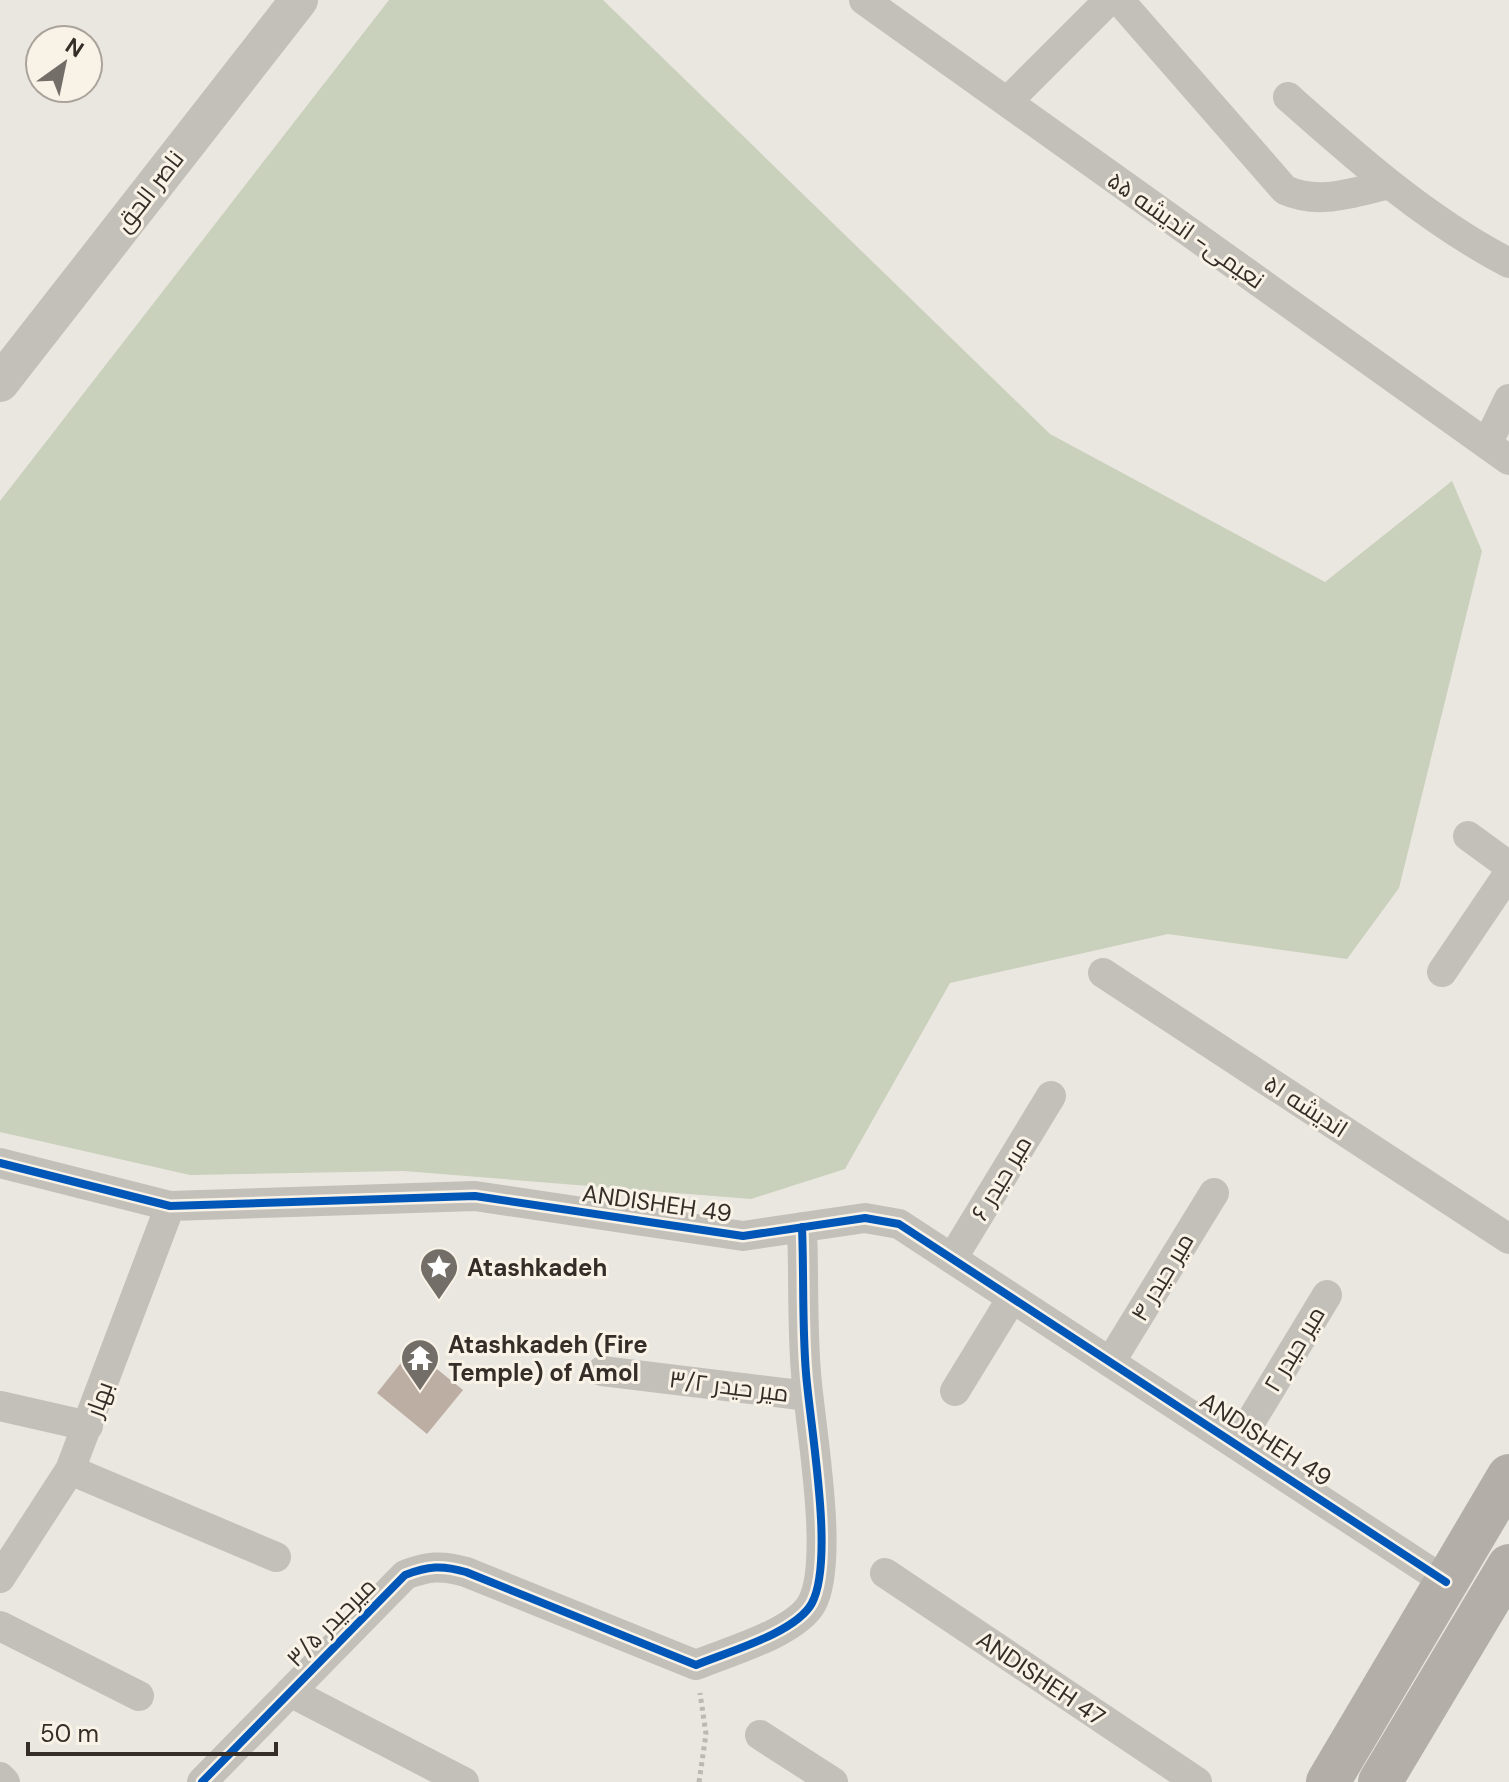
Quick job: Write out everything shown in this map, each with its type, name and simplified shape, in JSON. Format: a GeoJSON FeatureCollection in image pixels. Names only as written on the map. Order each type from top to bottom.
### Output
{"type":"FeatureCollection","features":[{"type":"Feature","properties":{"kind":"main road"},"geometry":{"type":"LineString","coordinates":[[1328,1782],[1509,1476]]}},
{"type":"Feature","properties":{"kind":"main road"},"geometry":{"type":"LineString","coordinates":[[1391,1778],[1508,1571]]}},
{"type":"Feature","properties":{"kind":"street","name":"ناصر الحق"},"geometry":{"type":"LineString","coordinates":[[0,383],[299,0]]}},
{"type":"Feature","properties":{"kind":"street","name":"نعیمی- اندیشه ۵۵"},"geometry":{"type":"LineString","coordinates":[[864,0],[1498,452]]}},
{"type":"Feature","properties":{"kind":"street"},"geometry":{"type":"LineString","coordinates":[[1007,102],[1109,0]]}},
{"type":"Feature","properties":{"kind":"street"},"geometry":{"type":"LineString","coordinates":[[1119,0],[1285,190],[1304,198],[1329,197],[1386,185]]}},
{"type":"Feature","properties":{"kind":"street"},"geometry":{"type":"LineString","coordinates":[[1288,97],[1386,185],[1466,241],[1509,263]]}},
{"type":"Feature","properties":{"kind":"street"},"geometry":{"type":"LineString","coordinates":[[1498,452],[1509,399]]}},
{"type":"Feature","properties":{"kind":"street"},"geometry":{"type":"LineString","coordinates":[[1468,836],[1509,866]]}},
{"type":"Feature","properties":{"kind":"street"},"geometry":{"type":"LineString","coordinates":[[1442,972],[1509,873]]}},
{"type":"Feature","properties":{"kind":"street","name":"اندیشه ۵۱"},"geometry":{"type":"LineString","coordinates":[[1103,973],[1509,1239]]}},
{"type":"Feature","properties":{"kind":"street","name":"میر حیدر ۶"},"geometry":{"type":"LineString","coordinates":[[952,1259],[1051,1096]]}},
{"type":"Feature","properties":{"kind":"street","name":"ANDISHEH 49"},"geometry":{"type":"LineString","coordinates":[[0,1163],[170,1206],[475,1196],[743,1236],[865,1218],[899,1224],[1446,1582]]}},
{"type":"Feature","properties":{"kind":"street","name":"میر حیدر ۴"},"geometry":{"type":"LineString","coordinates":[[1111,1361],[1214,1193]]}},
{"type":"Feature","properties":{"kind":"street","name":"بهار"},"geometry":{"type":"LineString","coordinates":[[0,1578],[70,1470],[170,1206]]}},
{"type":"Feature","properties":{"kind":"street"},"geometry":{"type":"LineString","coordinates":[[696,1665],[782,1630],[812,1604],[820,1573],[819,1514],[808,1396],[802,1227]]}},
{"type":"Feature","properties":{"kind":"street","name":"میر حیدر ۲"},"geometry":{"type":"LineString","coordinates":[[1237,1444],[1327,1295]]}},
{"type":"Feature","properties":{"kind":"street"},"geometry":{"type":"LineString","coordinates":[[955,1391],[1012,1298]]}},
{"type":"Feature","properties":{"kind":"street","name":"میر حیدر ۳/۲"},"geometry":{"type":"LineString","coordinates":[[602,1371],[808,1396]]}},
{"type":"Feature","properties":{"kind":"street"},"geometry":{"type":"LineString","coordinates":[[0,1406],[88,1426]]}},
{"type":"Feature","properties":{"kind":"street"},"geometry":{"type":"LineString","coordinates":[[70,1470],[276,1557]]}},
{"type":"Feature","properties":{"kind":"street","name":"میرحیدر ۳/۵"},"geometry":{"type":"LineString","coordinates":[[202,1782],[405,1575],[426,1567],[445,1566],[466,1572],[696,1665]]}},
{"type":"Feature","properties":{"kind":"street","name":"ANDISHEH 47"},"geometry":{"type":"LineString","coordinates":[[885,1573],[1197,1782]]}},
{"type":"Feature","properties":{"kind":"street"},"geometry":{"type":"LineString","coordinates":[[0,1626],[139,1696]]}},
{"type":"Feature","properties":{"kind":"street"},"geometry":{"type":"LineString","coordinates":[[290,1692],[464,1782]]}},
{"type":"Feature","properties":{"kind":"street"},"geometry":{"type":"LineString","coordinates":[[760,1735],[833,1782]]}},
{"type":"Feature","properties":{"kind":"street"},"geometry":{"type":"LineString","coordinates":[[0,1777],[5,1782]]}},
{"type":"Feature","properties":{"kind":"path"},"geometry":{"type":"LineString","coordinates":[[696,1665],[706,1734],[699,1782]]}},
{"type":"Feature","properties":{"kind":"green space"},"geometry":{"type":"Polygon","coordinates":[[[389,0],[603,0],[1050,434],[1325,582],[1452,481],[1482,551],[1399,888],[1347,959],[1168,934],[950,983],[845,1169],[751,1199],[404,1171],[190,1175],[0,1132],[0,501],[389,0]]]}},
{"type":"Feature","properties":{"kind":"building","name":"Atashkadeh (Fire Temple) of Amol"},"geometry":{"type":"Polygon","coordinates":[[[412,1349],[463,1390],[427,1434],[377,1393],[412,1349]]]}},
{"type":"Feature","properties":{"kind":"cycle path"},"geometry":{"type":"LineString","coordinates":[[0,1163],[170,1206],[475,1196],[743,1236],[865,1218],[899,1224],[1446,1582]]}},
{"type":"Feature","properties":{"kind":"cycle path"},"geometry":{"type":"LineString","coordinates":[[202,1782],[405,1575],[421,1570],[450,1568],[466,1572],[696,1665],[776,1632],[804,1614],[812,1603],[819,1583],[821,1525],[805,1355],[802,1227]]}},
{"type":"Feature","properties":{"kind":"place","name":"Atashkadeh"},"geometry":{"type":"Point","coordinates":[439,1301]}},
{"type":"Feature","properties":{"kind":"place","name":"Atashkadeh (Fire Temple) of Amol"},"geometry":{"type":"Point","coordinates":[420,1392]}}]}
